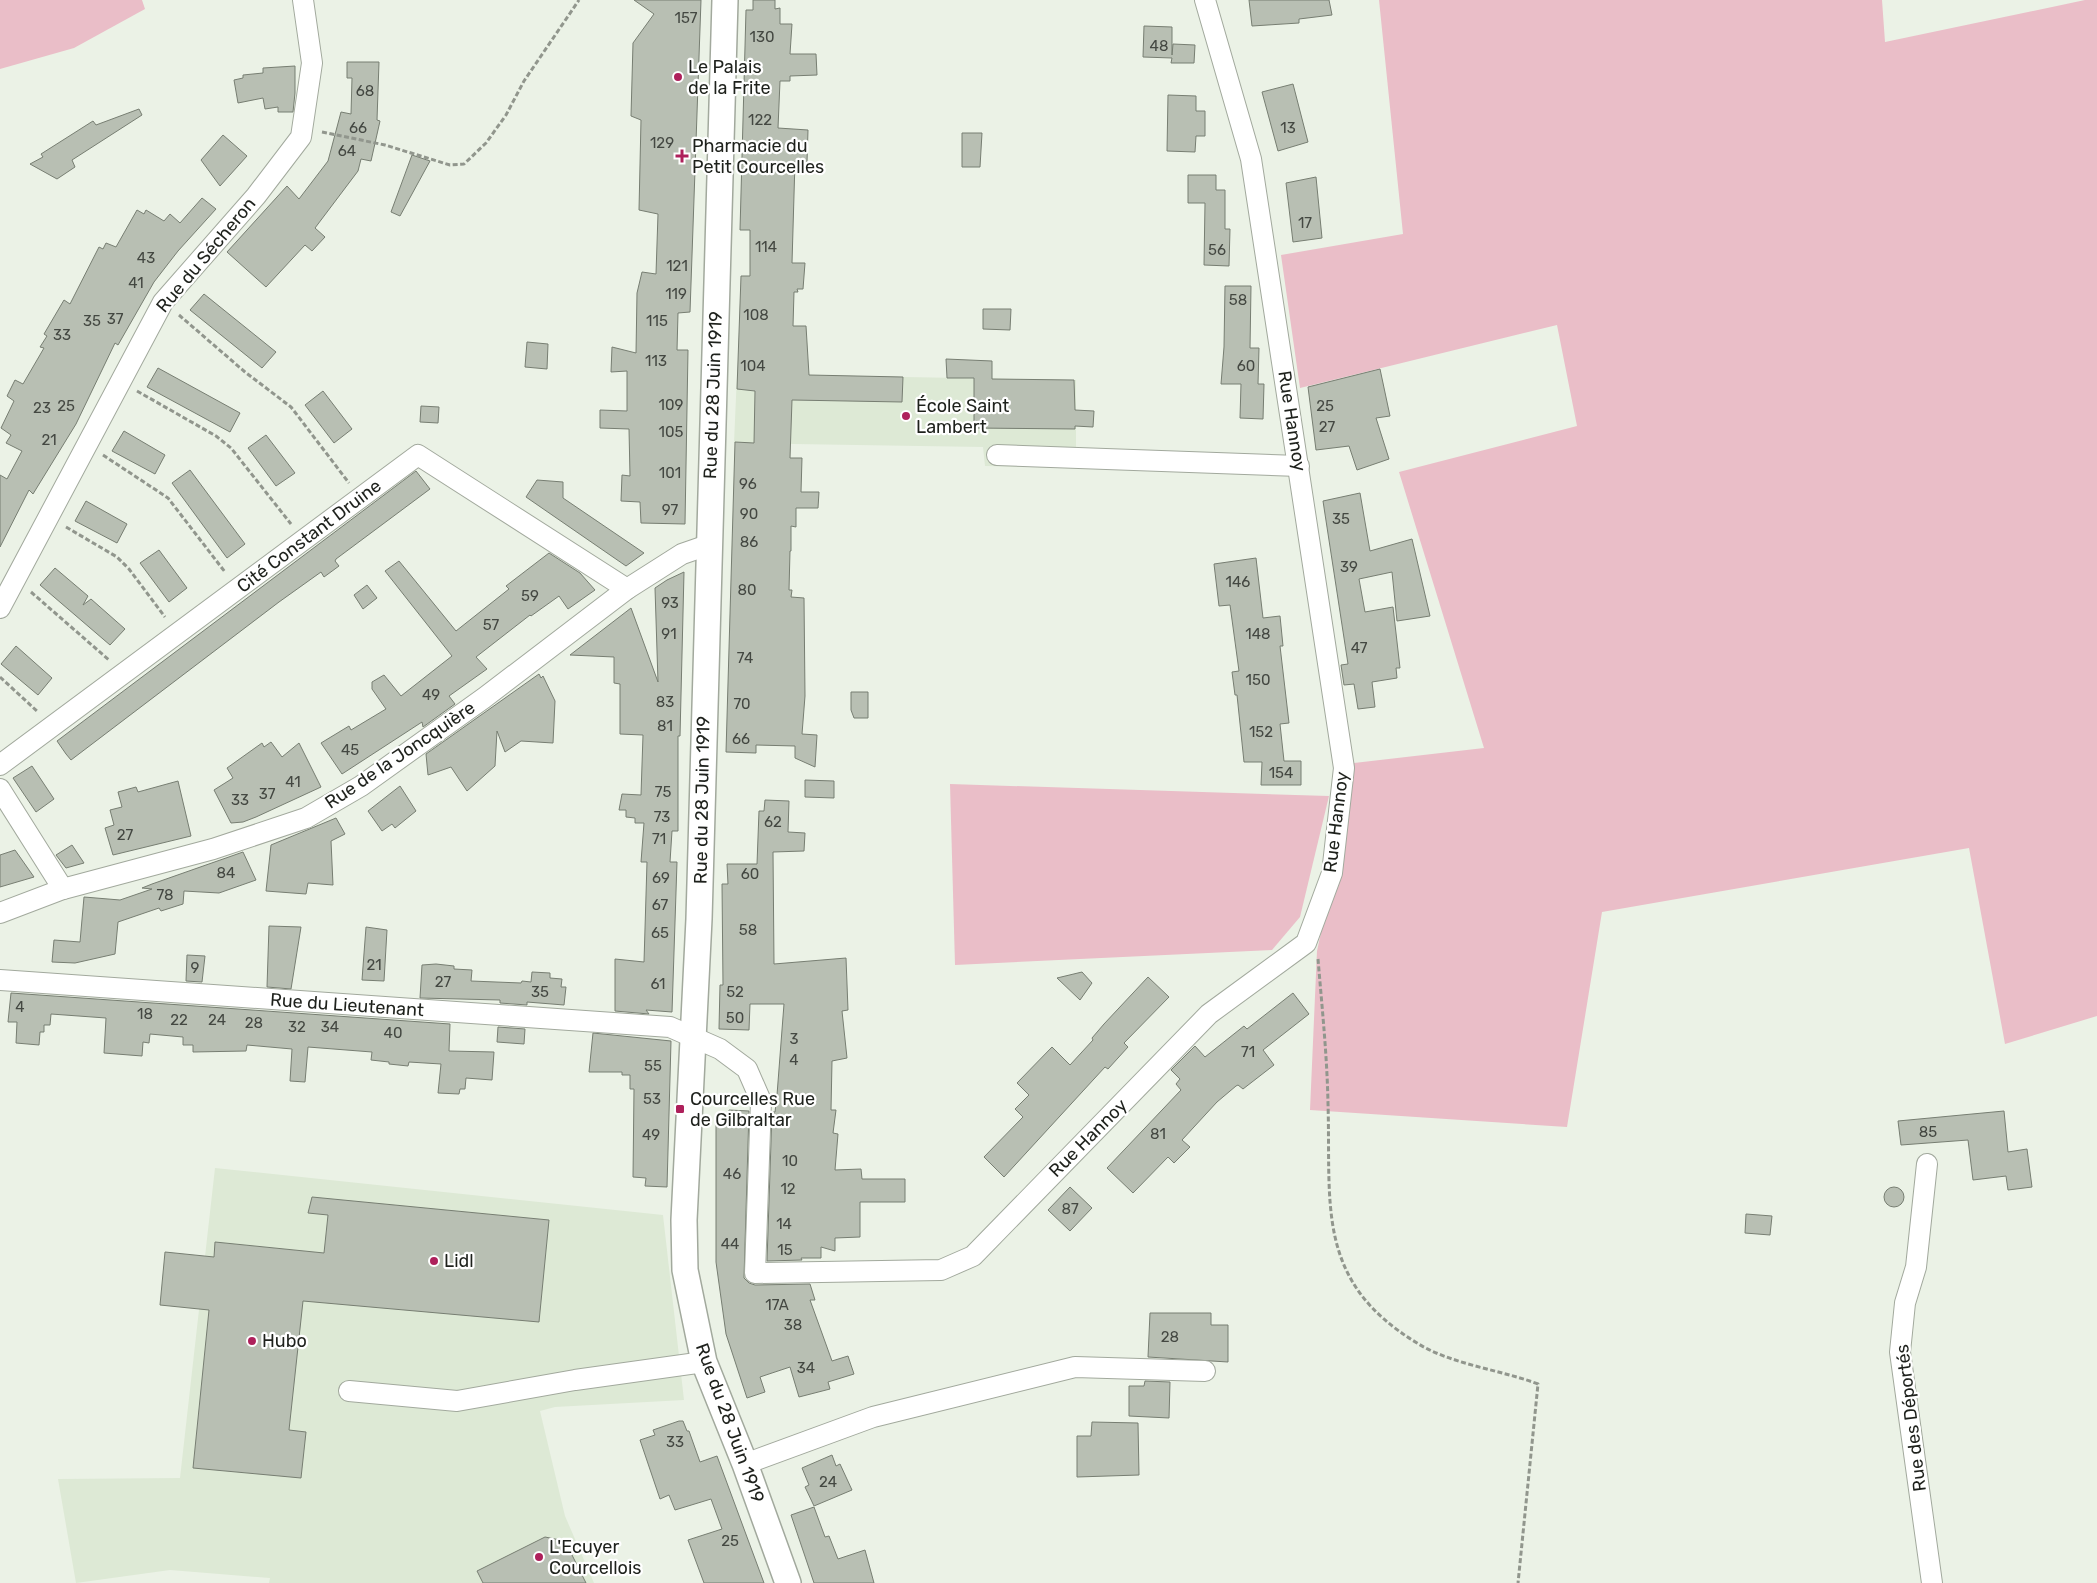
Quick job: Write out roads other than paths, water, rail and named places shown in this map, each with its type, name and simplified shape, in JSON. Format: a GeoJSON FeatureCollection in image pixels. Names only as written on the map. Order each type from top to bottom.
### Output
{"type":"FeatureCollection","features":[{"type":"Feature","properties":{"kind":"main road","name":"Rue du 28 Juin 1919"},"geometry":{"type":"LineString","coordinates":[[725,0],[708,544],[699,919],[684,1220],[686,1270],[704,1362],[745,1464],[788,1583]]}},
{"type":"Feature","properties":{"kind":"street","name":"Rue du Sécheron"},"geometry":{"type":"LineString","coordinates":[[0,608],[163,302],[256,196],[301,137],[312,63],[304,0]]}},
{"type":"Feature","properties":{"kind":"street","name":"Rue Hannoy"},"geometry":{"type":"LineString","coordinates":[[754,1273],[942,1270],[973,1256],[1209,1014],[1306,943],[1332,873],[1344,768],[1251,159],[1204,0]]}},
{"type":"Feature","properties":{"kind":"street","name":"Cité Constant Druine"},"geometry":{"type":"LineString","coordinates":[[0,766],[418,455],[627,589]]}},
{"type":"Feature","properties":{"kind":"street"},"geometry":{"type":"LineString","coordinates":[[997,455],[1299,466]]}},
{"type":"Feature","properties":{"kind":"street","name":"Rue de la Joncquière"},"geometry":{"type":"LineString","coordinates":[[0,913],[63,889],[214,849],[306,818],[369,780],[484,698],[627,589],[682,554],[708,544]]}},
{"type":"Feature","properties":{"kind":"street"},"geometry":{"type":"LineString","coordinates":[[0,789],[63,889]]}},
{"type":"Feature","properties":{"kind":"street","name":"Rue du Lieutenant"},"geometry":{"type":"LineString","coordinates":[[0,980],[670,1027],[720,1049],[747,1069],[761,1102],[754,1273]]}},
{"type":"Feature","properties":{"kind":"street","name":"Rue des Déportés"},"geometry":{"type":"LineString","coordinates":[[1926,1164],[1916,1267],[1905,1303],[1900,1352],[1932,1583]]}},
{"type":"Feature","properties":{"kind":"street"},"geometry":{"type":"LineString","coordinates":[[349,1391],[457,1401],[576,1380],[704,1362]]}},
{"type":"Feature","properties":{"kind":"street"},"geometry":{"type":"LineString","coordinates":[[745,1464],[873,1417],[1075,1367],[1205,1371]]}},
{"type":"Feature","properties":{"kind":"place","name":"Le Palais de la Frite"},"geometry":{"type":"Point","coordinates":[678,77]}},
{"type":"Feature","properties":{"kind":"place","name":"Pharmacie du Petit Courcelles"},"geometry":{"type":"Point","coordinates":[682,156]}},
{"type":"Feature","properties":{"kind":"place","name":"École Saint Lambert"},"geometry":{"type":"Point","coordinates":[906,416]}},
{"type":"Feature","properties":{"kind":"place","name":"Courcelles Rue de Gilbraltar"},"geometry":{"type":"Point","coordinates":[680,1109]}},
{"type":"Feature","properties":{"kind":"place","name":"Lidl"},"geometry":{"type":"Point","coordinates":[434,1261]}},
{"type":"Feature","properties":{"kind":"place","name":"Hubo"},"geometry":{"type":"Point","coordinates":[252,1341]}},
{"type":"Feature","properties":{"kind":"place","name":"L'Ecuyer Courcellois"},"geometry":{"type":"Point","coordinates":[539,1557]}}]}
